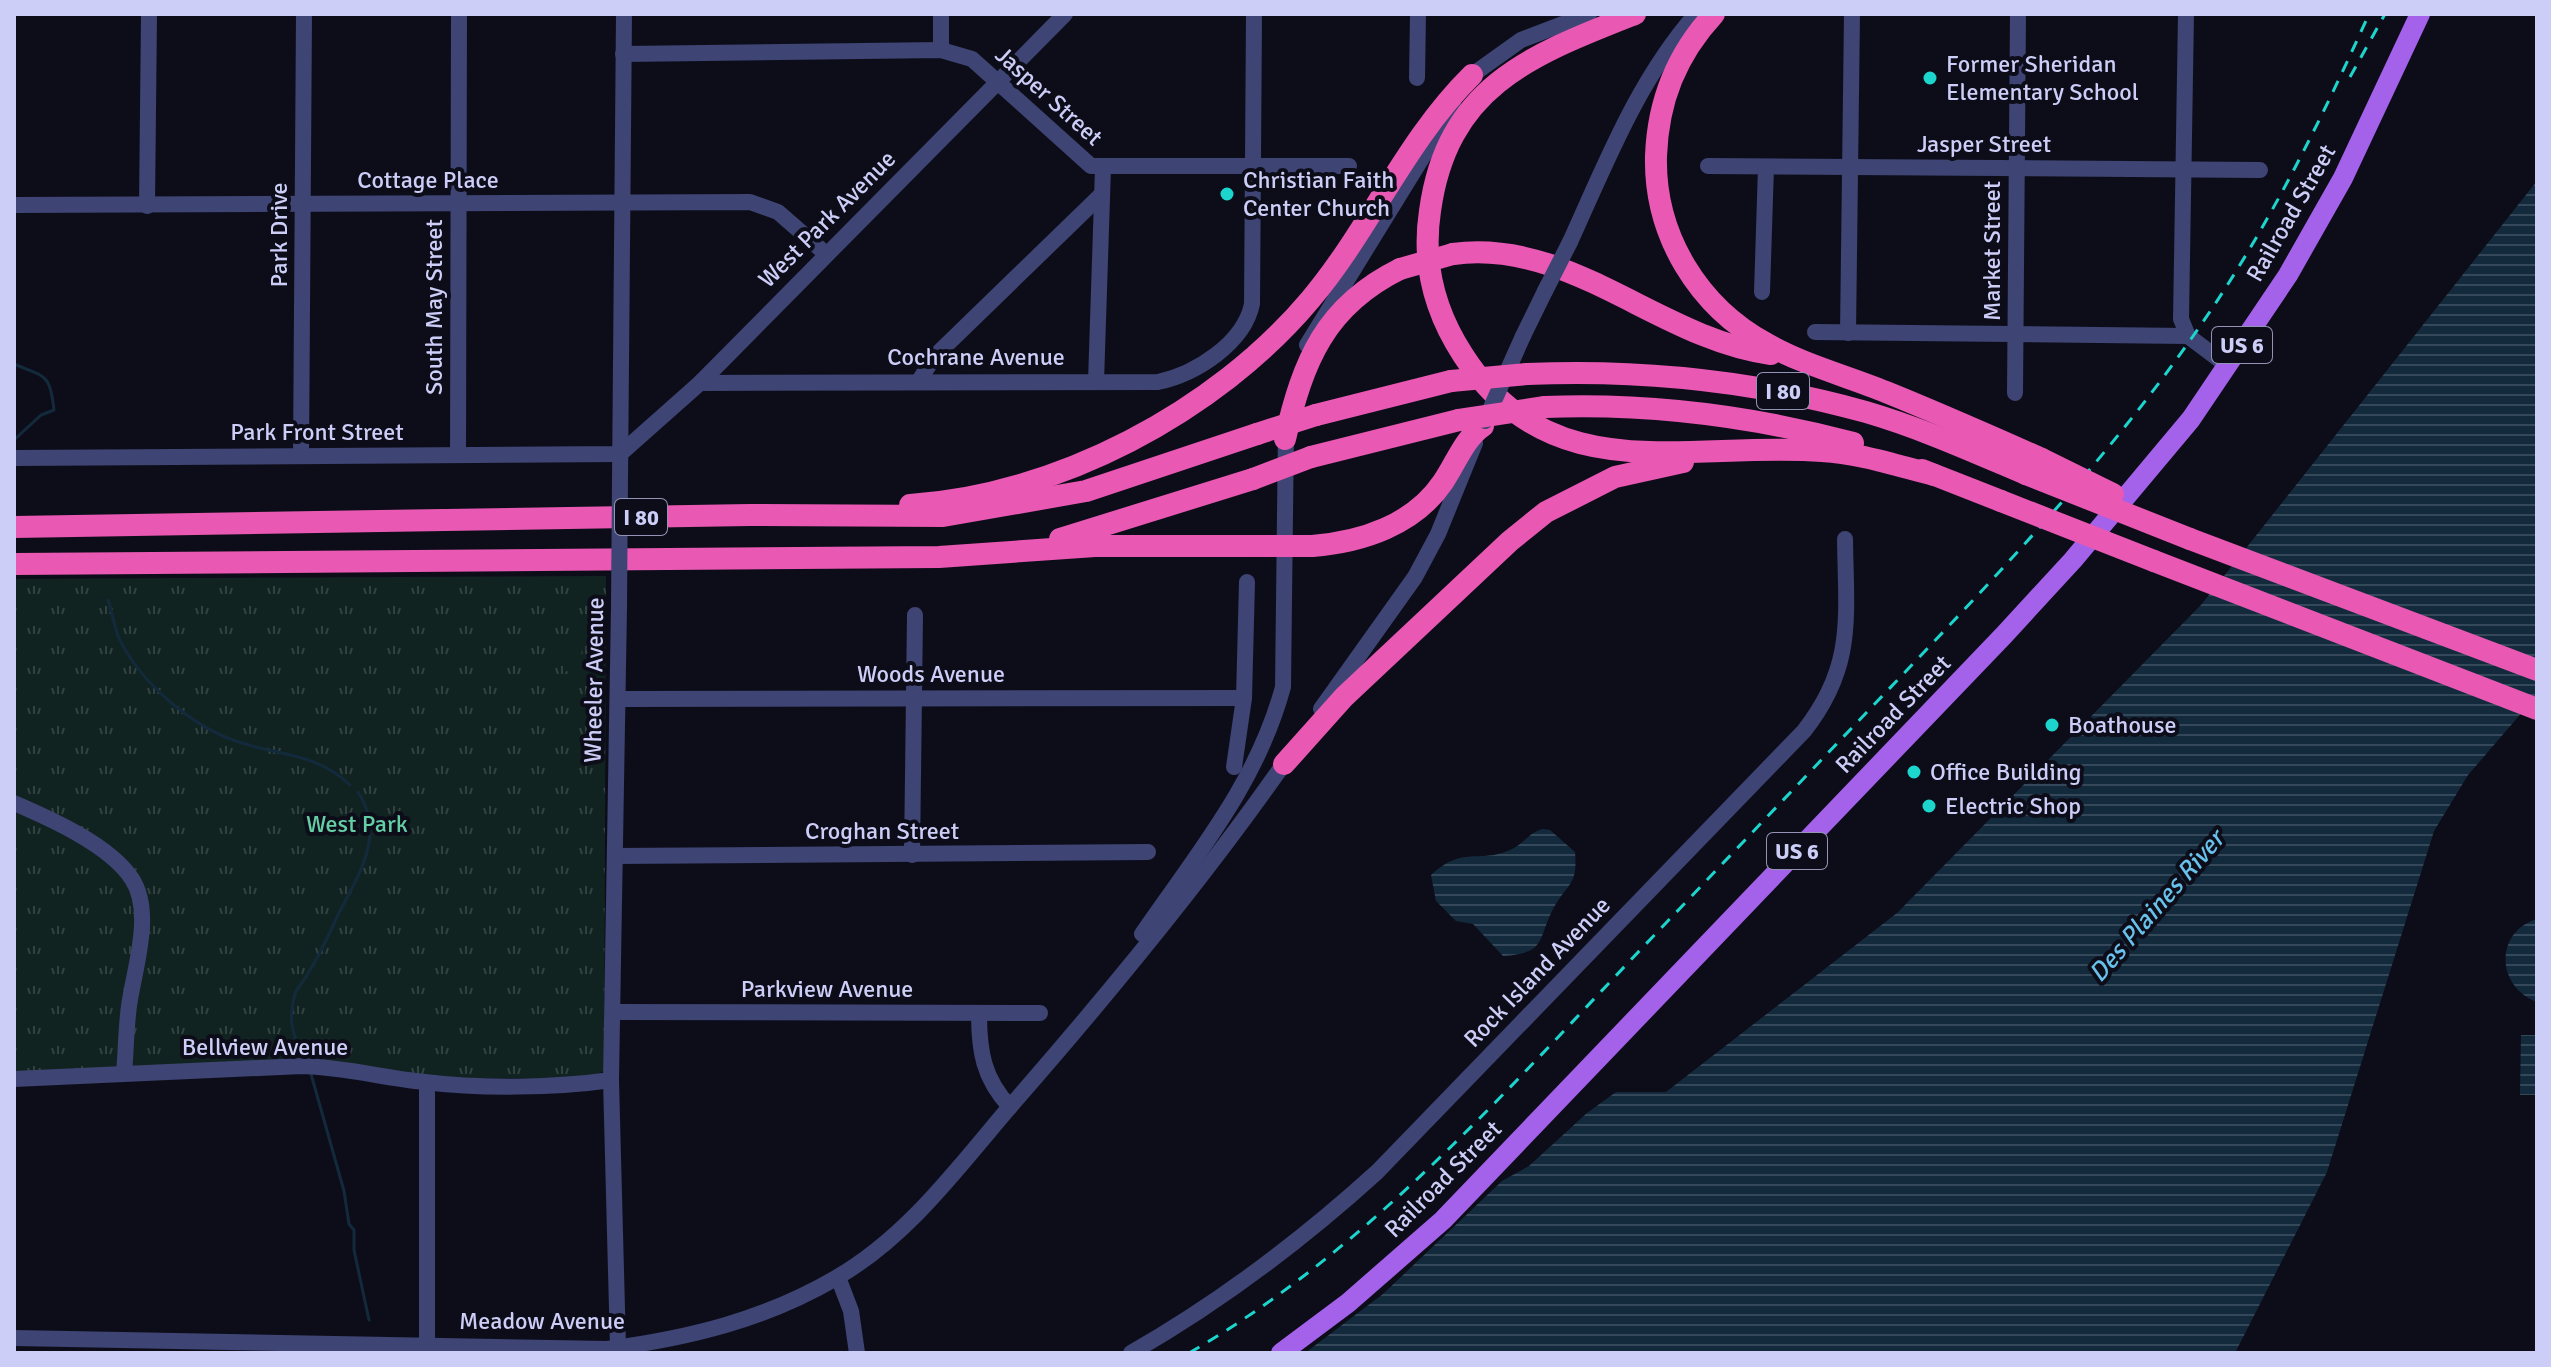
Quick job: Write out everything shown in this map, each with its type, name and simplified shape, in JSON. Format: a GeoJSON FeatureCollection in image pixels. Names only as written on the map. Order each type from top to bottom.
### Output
{"type":"FeatureCollection","features":[{"type":"Feature","properties":{"kind":"highway"},"geometry":{"type":"LineString","coordinates":[[1635,14],[1527,60],[1483,95],[1462,123],[1437,175],[1427,237],[1434,294],[1451,336],[1497,400],[1537,427],[1581,445],[1619,452],[1825,451],[1934,475]]}},
{"type":"Feature","properties":{"kind":"highway"},"geometry":{"type":"LineString","coordinates":[[1714,14],[1681,57],[1666,90],[1657,140],[1656,169],[1662,215],[1679,259],[1713,306],[1768,345],[1950,417],[2034,466],[2156,515],[2190,539],[2537,670]]}},
{"type":"Feature","properties":{"kind":"highway"},"geometry":{"type":"LineString","coordinates":[[750,515],[917,504],[988,492],[1059,473],[1121,447],[1165,423],[1266,346],[1310,300],[1420,133],[1472,75]]}},
{"type":"Feature","properties":{"kind":"highway"},"geometry":{"type":"LineString","coordinates":[[1285,439],[1300,380],[1321,336],[1355,299],[1400,269],[1453,254],[1483,251],[1525,256],[1737,346],[1796,357]]}},
{"type":"Feature","properties":{"kind":"highway","name":"I 80"},"geometry":{"type":"LineString","coordinates":[[14,527],[750,515],[943,516],[1086,491],[1316,415],[1451,381],[1581,372],[1731,381],[1785,392],[1868,413],[2034,466]]}},
{"type":"Feature","properties":{"kind":"highway","name":"I 80"},"geometry":{"type":"LineString","coordinates":[[14,564],[939,557],[1025,550],[1253,479],[1311,457],[1459,420],[1545,407],[1663,409],[1755,420],[1854,444],[2537,709]]}},
{"type":"Feature","properties":{"kind":"highway"},"geometry":{"type":"LineString","coordinates":[[1025,550],[1312,546],[1369,536],[1415,510],[1442,483],[1472,433],[1483,426]]}},
{"type":"Feature","properties":{"kind":"highway"},"geometry":{"type":"LineString","coordinates":[[1284,764],[1344,697],[1510,541],[1546,512],[1615,477],[1669,464],[1775,449]]}},
{"type":"Feature","properties":{"kind":"main road","name":"Railroad Street"},"geometry":{"type":"LineString","coordinates":[[1281,1353],[1348,1303],[1443,1220],[2063,571],[2191,419],[2288,275],[2343,178],[2420,14]]}},
{"type":"Feature","properties":{"kind":"street"},"geometry":{"type":"LineString","coordinates":[[147,206],[149,14]]}},
{"type":"Feature","properties":{"kind":"street","name":"Park Drive"},"geometry":{"type":"LineString","coordinates":[[301,456],[304,14]]}},
{"type":"Feature","properties":{"kind":"street","name":"South May Street"},"geometry":{"type":"LineString","coordinates":[[458,455],[459,14]]}},
{"type":"Feature","properties":{"kind":"street","name":"Wheeler Avenue"},"geometry":{"type":"LineString","coordinates":[[611,1350],[611,1080],[624,14]]}},
{"type":"Feature","properties":{"kind":"street"},"geometry":{"type":"LineString","coordinates":[[941,14],[941,50]]}},
{"type":"Feature","properties":{"kind":"street","name":"West Park Avenue"},"geometry":{"type":"LineString","coordinates":[[620,454],[700,383],[825,253],[1065,14]]}},
{"type":"Feature","properties":{"kind":"street"},"geometry":{"type":"LineString","coordinates":[[1253,166],[1254,14]]}},
{"type":"Feature","properties":{"kind":"street"},"geometry":{"type":"LineString","coordinates":[[1417,78],[1418,14]]}},
{"type":"Feature","properties":{"kind":"street"},"geometry":{"type":"LineString","coordinates":[[1088,1015],[1221,827],[1273,726],[1283,687],[1285,439],[1289,404],[1304,350],[1472,75],[1521,40],[1589,14]]}},
{"type":"Feature","properties":{"kind":"street"},"geometry":{"type":"LineString","coordinates":[[1088,1015],[1189,892],[1284,764],[1415,577],[1438,534],[1523,336],[1640,93],[1665,51],[1696,14]]}},
{"type":"Feature","properties":{"kind":"street"},"geometry":{"type":"LineString","coordinates":[[1848,333],[1852,14]]}},
{"type":"Feature","properties":{"kind":"street","name":"Market Street"},"geometry":{"type":"LineString","coordinates":[[2015,393],[2018,14]]}},
{"type":"Feature","properties":{"kind":"street"},"geometry":{"type":"LineString","coordinates":[[2186,14],[2181,319],[2188,336],[2228,366]]}},
{"type":"Feature","properties":{"kind":"street","name":"Jasper Street"},"geometry":{"type":"LineString","coordinates":[[623,54],[941,50],[972,59],[1091,166],[1349,166]]}},
{"type":"Feature","properties":{"kind":"street","name":"Cochrane Avenue"},"geometry":{"type":"LineString","coordinates":[[700,383],[1158,382],[1177,378],[1196,369],[1249,321],[1252,304],[1253,166]]}},
{"type":"Feature","properties":{"kind":"street","name":"Jasper Street"},"geometry":{"type":"LineString","coordinates":[[1708,166],[2260,170]]}},
{"type":"Feature","properties":{"kind":"street"},"geometry":{"type":"LineString","coordinates":[[1762,292],[1766,167]]}},
{"type":"Feature","properties":{"kind":"street"},"geometry":{"type":"LineString","coordinates":[[1096,382],[1103,168]]}},
{"type":"Feature","properties":{"kind":"street"},"geometry":{"type":"LineString","coordinates":[[919,381],[934,357],[1102,194]]}},
{"type":"Feature","properties":{"kind":"street","name":"Cottage Place"},"geometry":{"type":"LineString","coordinates":[[14,205],[750,202],[778,212],[825,253]]}},
{"type":"Feature","properties":{"kind":"street"},"geometry":{"type":"LineString","coordinates":[[1815,332],[2188,336]]}},
{"type":"Feature","properties":{"kind":"street","name":"Park Front Street"},"geometry":{"type":"LineString","coordinates":[[14,458],[620,454]]}},
{"type":"Feature","properties":{"kind":"street","name":"Rock Island Avenue"},"geometry":{"type":"LineString","coordinates":[[1131,1353],[1230,1292],[1319,1225],[1377,1172],[1804,731],[1824,706],[1841,668],[1847,631],[1845,539]]}},
{"type":"Feature","properties":{"kind":"street"},"geometry":{"type":"LineString","coordinates":[[1234,767],[1244,698],[1247,582]]}},
{"type":"Feature","properties":{"kind":"street"},"geometry":{"type":"LineString","coordinates":[[912,855],[915,615]]}},
{"type":"Feature","properties":{"kind":"street","name":"Woods Avenue"},"geometry":{"type":"LineString","coordinates":[[618,699],[1244,698]]}},
{"type":"Feature","properties":{"kind":"street"},"geometry":{"type":"LineString","coordinates":[[14,803],[56,821],[115,861],[132,879],[140,898],[140,932],[128,1009],[124,1073]]}},
{"type":"Feature","properties":{"kind":"street","name":"Croghan Street"},"geometry":{"type":"LineString","coordinates":[[615,856],[1148,852]]}},
{"type":"Feature","properties":{"kind":"street","name":"Parkview Avenue"},"geometry":{"type":"LineString","coordinates":[[613,1012],[1040,1013]]}},
{"type":"Feature","properties":{"kind":"street"},"geometry":{"type":"LineString","coordinates":[[979,1013],[979,1049],[987,1076],[1010,1107]]}},
{"type":"Feature","properties":{"kind":"street","name":"Meadow Avenue"},"geometry":{"type":"LineString","coordinates":[[14,1338],[145,1346],[360,1348],[427,1344],[611,1350],[725,1327],[778,1308],[838,1277],[885,1243],[932,1199],[1010,1107],[1048,1068],[1088,1015]]}},
{"type":"Feature","properties":{"kind":"street","name":"Bellview Avenue"},"geometry":{"type":"LineString","coordinates":[[14,1079],[333,1066],[427,1083],[577,1085],[611,1080]]}},
{"type":"Feature","properties":{"kind":"street"},"geometry":{"type":"LineString","coordinates":[[427,1083],[427,1344]]}},
{"type":"Feature","properties":{"kind":"street"},"geometry":{"type":"LineString","coordinates":[[838,1277],[851,1311],[857,1353]]}},
{"type":"Feature","properties":{"kind":"green space","name":"West Park"},"geometry":{"type":"Polygon","coordinates":[[[606,576],[604,1071],[583,1079],[433,1078],[398,1071],[14,1075],[14,579],[606,576]]]}},
{"type":"Feature","properties":{"kind":"green space"},"geometry":{"type":"Polygon","coordinates":[[[564,634],[582,634],[581,672],[563,671],[564,634]]]}},
{"type":"Feature","properties":{"kind":"water","name":"Des Plaines River"},"geometry":{"type":"Polygon","coordinates":[[[2537,181],[2537,695],[2468,775],[2434,831],[2327,1172],[2235,1353],[1305,1353],[1383,1294],[1502,1181],[1529,1166],[1587,1113],[1616,1092],[1666,1092],[1897,913],[2201,605],[2537,181]]]}},
{"type":"Feature","properties":{"kind":"water"},"geometry":{"type":"Polygon","coordinates":[[[1543,829],[1550,830],[1575,852],[1575,872],[1534,948],[1503,956],[1473,924],[1456,921],[1436,901],[1431,875],[1452,860],[1510,850],[1543,829]]]}},
{"type":"Feature","properties":{"kind":"water"},"geometry":{"type":"Polygon","coordinates":[[[2537,919],[2537,1002],[2523,995],[2514,985],[2506,960],[2507,947],[2513,935],[2537,919]]]}},
{"type":"Feature","properties":{"kind":"water"},"geometry":{"type":"Polygon","coordinates":[[[2521,1035],[2537,1035],[2537,1095],[2520,1095],[2521,1035]]]}},
{"type":"Feature","properties":{"kind":"waterway"},"geometry":{"type":"LineString","coordinates":[[14,364],[44,378],[50,389],[54,410],[41,415],[15,439]]}},
{"type":"Feature","properties":{"kind":"waterway"},"geometry":{"type":"LineString","coordinates":[[108,600],[118,636],[127,653],[154,686],[187,715],[205,727],[242,743],[325,767],[350,785]]}},
{"type":"Feature","properties":{"kind":"waterway"},"geometry":{"type":"LineString","coordinates":[[306,1061],[292,1027],[293,1001],[324,945],[366,855],[370,824],[358,792]]}},
{"type":"Feature","properties":{"kind":"waterway"},"geometry":{"type":"LineString","coordinates":[[311,1074],[344,1191],[349,1224],[354,1230],[354,1250],[369,1320]]}},
{"type":"Feature","properties":{"kind":"railway"},"geometry":{"type":"LineString","coordinates":[[1189,1353],[1257,1310],[1321,1262],[1383,1211],[1442,1156],[1983,590],[2056,509],[2159,383],[2242,262],[2309,140],[2369,14]]}},
{"type":"Feature","properties":{"kind":"railway"},"geometry":{"type":"LineString","coordinates":[[2350,77],[2385,14]]}},
{"type":"Feature","properties":{"kind":"place","name":"Former Sheridan Elementary School"},"geometry":{"type":"Point","coordinates":[1930,78]}},
{"type":"Feature","properties":{"kind":"place","name":"Christian Faith Center Church"},"geometry":{"type":"Point","coordinates":[1227,194]}},
{"type":"Feature","properties":{"kind":"place","name":"Boathouse"},"geometry":{"type":"Point","coordinates":[2052,725]}},
{"type":"Feature","properties":{"kind":"place","name":"Office Building"},"geometry":{"type":"Point","coordinates":[1914,772]}},
{"type":"Feature","properties":{"kind":"place","name":"Electric Shop"},"geometry":{"type":"Point","coordinates":[1929,806]}}]}
